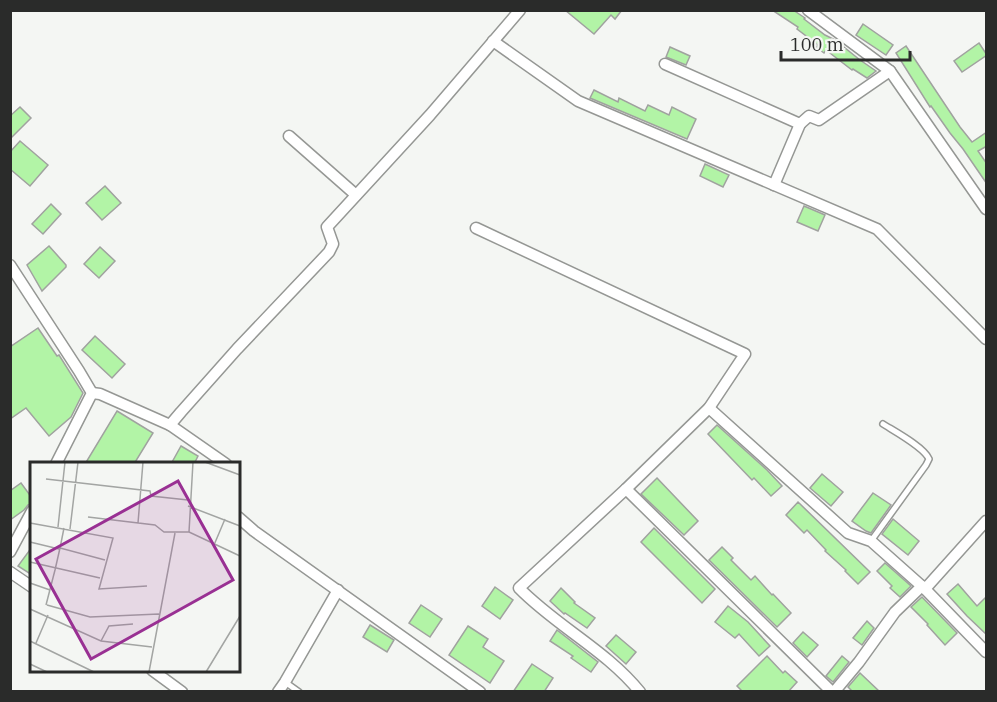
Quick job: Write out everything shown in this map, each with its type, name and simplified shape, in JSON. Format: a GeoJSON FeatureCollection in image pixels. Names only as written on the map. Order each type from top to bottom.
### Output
{"type":"FeatureCollection","features":[{"type":"Feature","properties":{"kind":"street"},"geometry":{"type":"LineString","coordinates":[[170,426],[237,349],[329,252],[333,244],[327,228],[430,115],[520,10]]}},
{"type":"Feature","properties":{"kind":"street"},"geometry":{"type":"LineString","coordinates":[[808,10],[890,71],[987,209]]}},
{"type":"Feature","properties":{"kind":"street"},"geometry":{"type":"LineString","coordinates":[[494,41],[578,101],[877,229],[987,339]]}},
{"type":"Feature","properties":{"kind":"street"},"geometry":{"type":"LineString","coordinates":[[665,64],[801,124]]}},
{"type":"Feature","properties":{"kind":"street"},"geometry":{"type":"LineString","coordinates":[[774,185],[801,124],[808,116],[819,120],[890,71]]}},
{"type":"Feature","properties":{"kind":"street"},"geometry":{"type":"LineString","coordinates":[[289,136],[356,195]]}},
{"type":"Feature","properties":{"kind":"street"},"geometry":{"type":"LineString","coordinates":[[476,228],[745,354],[709,408],[519,588],[616,667],[640,692]]}},
{"type":"Feature","properties":{"kind":"street"},"geometry":{"type":"LineString","coordinates":[[10,266],[92,393]]}},
{"type":"Feature","properties":{"kind":"street"},"geometry":{"type":"LineString","coordinates":[[92,393],[100,394],[170,426],[223,462]]}},
{"type":"Feature","properties":{"kind":"street"},"geometry":{"type":"LineString","coordinates":[[57,462],[92,393]]}},
{"type":"Feature","properties":{"kind":"street"},"geometry":{"type":"LineString","coordinates":[[709,408],[848,533],[871,541],[924,587],[987,652]]}},
{"type":"Feature","properties":{"kind":"street"},"geometry":{"type":"LineString","coordinates":[[626,489],[837,690],[895,612],[924,587],[987,521]]}},
{"type":"Feature","properties":{"kind":"street"},"geometry":{"type":"LineString","coordinates":[[10,552],[15,534],[30,514]]}},
{"type":"Feature","properties":{"kind":"street"},"geometry":{"type":"LineString","coordinates":[[240,519],[480,692]]}},
{"type":"Feature","properties":{"kind":"street"},"geometry":{"type":"LineString","coordinates":[[10,572],[30,586]]}},
{"type":"Feature","properties":{"kind":"street"},"geometry":{"type":"LineString","coordinates":[[278,692],[338,590]]}},
{"type":"Feature","properties":{"kind":"street"},"geometry":{"type":"LineString","coordinates":[[155,672],[182,692]]}},
{"type":"Feature","properties":{"kind":"lane"},"geometry":{"type":"LineString","coordinates":[[871,541],[929,459],[927,454],[882,423]]}},
{"type":"Feature","properties":{"kind":"lane"},"geometry":{"type":"LineString","coordinates":[[285,682],[299,692]]}},
{"type":"Feature","properties":{"kind":"building"},"geometry":{"type":"Polygon","coordinates":[[[565,10],[622,10],[615,19],[611,15],[594,34],[565,10]]]}},
{"type":"Feature","properties":{"kind":"building"},"geometry":{"type":"Polygon","coordinates":[[[772,10],[793,10],[876,71],[867,78],[852,70],[826,50],[824,53],[816,47],[818,45],[797,29],[798,27],[772,10]]]}},
{"type":"Feature","properties":{"kind":"building"},"geometry":{"type":"Polygon","coordinates":[[[863,24],[893,45],[886,55],[856,35],[863,24]]]}},
{"type":"Feature","properties":{"kind":"building"},"geometry":{"type":"Polygon","coordinates":[[[979,43],[987,55],[962,72],[954,61],[979,43]]]}},
{"type":"Feature","properties":{"kind":"building"},"geometry":{"type":"Polygon","coordinates":[[[906,46],[972,142],[987,132],[987,146],[978,151],[987,164],[987,184],[930,107],[896,53],[906,46]]]}},
{"type":"Feature","properties":{"kind":"building"},"geometry":{"type":"Polygon","coordinates":[[[670,47],[690,56],[686,65],[666,57],[670,47]]]}},
{"type":"Feature","properties":{"kind":"building"},"geometry":{"type":"Polygon","coordinates":[[[594,90],[618,102],[619,98],[645,111],[648,105],[669,115],[672,107],[696,119],[687,139],[590,98],[594,90]]]}},
{"type":"Feature","properties":{"kind":"building"},"geometry":{"type":"Polygon","coordinates":[[[20,107],[31,118],[10,139],[10,116],[20,107]]]}},
{"type":"Feature","properties":{"kind":"building"},"geometry":{"type":"Polygon","coordinates":[[[20,141],[48,165],[30,186],[10,169],[10,152],[20,141]]]}},
{"type":"Feature","properties":{"kind":"building"},"geometry":{"type":"Polygon","coordinates":[[[705,164],[729,175],[723,187],[700,176],[705,164]]]}},
{"type":"Feature","properties":{"kind":"building"},"geometry":{"type":"Polygon","coordinates":[[[105,186],[121,203],[102,220],[86,203],[105,186]]]}},
{"type":"Feature","properties":{"kind":"building"},"geometry":{"type":"Polygon","coordinates":[[[51,204],[61,214],[43,234],[32,224],[51,204]]]}},
{"type":"Feature","properties":{"kind":"building"},"geometry":{"type":"Polygon","coordinates":[[[804,206],[825,215],[818,231],[797,222],[804,206]]]}},
{"type":"Feature","properties":{"kind":"building"},"geometry":{"type":"Polygon","coordinates":[[[49,246],[66,267],[42,291],[27,265],[49,246]]]}},
{"type":"Feature","properties":{"kind":"building"},"geometry":{"type":"Polygon","coordinates":[[[100,247],[115,261],[99,278],[84,264],[100,247]]]}},
{"type":"Feature","properties":{"kind":"building"},"geometry":{"type":"Polygon","coordinates":[[[38,328],[57,356],[59,355],[83,393],[71,417],[49,436],[26,408],[10,419],[10,347],[38,328]]]}},
{"type":"Feature","properties":{"kind":"building"},"geometry":{"type":"Polygon","coordinates":[[[95,336],[125,364],[112,378],[82,350],[95,336]]]}},
{"type":"Feature","properties":{"kind":"building"},"geometry":{"type":"Polygon","coordinates":[[[117,411],[153,433],[135,462],[86,462],[117,411]]]}},
{"type":"Feature","properties":{"kind":"building"},"geometry":{"type":"Polygon","coordinates":[[[717,425],[782,486],[771,496],[754,478],[752,480],[708,434],[717,425]]]}},
{"type":"Feature","properties":{"kind":"building"},"geometry":{"type":"Polygon","coordinates":[[[181,446],[198,456],[195,462],[172,462],[181,446]]]}},
{"type":"Feature","properties":{"kind":"building"},"geometry":{"type":"Polygon","coordinates":[[[822,474],[843,492],[831,506],[810,488],[822,474]]]}},
{"type":"Feature","properties":{"kind":"building"},"geometry":{"type":"Polygon","coordinates":[[[657,478],[698,521],[684,535],[641,494],[657,478]]]}},
{"type":"Feature","properties":{"kind":"building"},"geometry":{"type":"Polygon","coordinates":[[[21,483],[30,495],[30,504],[10,520],[10,491],[21,483]]]}},
{"type":"Feature","properties":{"kind":"building"},"geometry":{"type":"Polygon","coordinates":[[[873,493],[891,505],[871,533],[852,521],[873,493]]]}},
{"type":"Feature","properties":{"kind":"building"},"geometry":{"type":"Polygon","coordinates":[[[798,502],[870,572],[858,584],[807,530],[804,533],[786,515],[798,502]]]}},
{"type":"Feature","properties":{"kind":"building"},"geometry":{"type":"Polygon","coordinates":[[[893,519],[919,541],[908,555],[882,534],[893,519]]]}},
{"type":"Feature","properties":{"kind":"building"},"geometry":{"type":"Polygon","coordinates":[[[654,528],[715,589],[702,603],[641,542],[654,528]]]}},
{"type":"Feature","properties":{"kind":"building"},"geometry":{"type":"Polygon","coordinates":[[[722,547],[733,558],[731,560],[751,580],[755,576],[791,613],[777,627],[709,560],[722,547]]]}},
{"type":"Feature","properties":{"kind":"building"},"geometry":{"type":"Polygon","coordinates":[[[30,550],[30,574],[18,566],[30,550]]]}},
{"type":"Feature","properties":{"kind":"building"},"geometry":{"type":"Polygon","coordinates":[[[885,563],[911,586],[900,597],[877,571],[885,563]]]}},
{"type":"Feature","properties":{"kind":"building"},"geometry":{"type":"Polygon","coordinates":[[[958,584],[977,606],[987,596],[987,635],[947,594],[958,584]]]}},
{"type":"Feature","properties":{"kind":"building"},"geometry":{"type":"Polygon","coordinates":[[[495,587],[513,600],[500,619],[482,606],[495,587]]]}},
{"type":"Feature","properties":{"kind":"building"},"geometry":{"type":"Polygon","coordinates":[[[561,588],[574,603],[595,618],[587,628],[564,614],[550,601],[561,588]]]}},
{"type":"Feature","properties":{"kind":"building"},"geometry":{"type":"Polygon","coordinates":[[[922,597],[957,633],[945,645],[911,607],[922,597]]]}},
{"type":"Feature","properties":{"kind":"building"},"geometry":{"type":"Polygon","coordinates":[[[421,605],[442,619],[430,637],[409,623],[421,605]]]}},
{"type":"Feature","properties":{"kind":"building"},"geometry":{"type":"Polygon","coordinates":[[[728,606],[748,622],[770,646],[759,656],[739,634],[735,638],[715,622],[728,606]]]}},
{"type":"Feature","properties":{"kind":"building"},"geometry":{"type":"Polygon","coordinates":[[[867,621],[874,628],[862,645],[853,638],[867,621]]]}},
{"type":"Feature","properties":{"kind":"building"},"geometry":{"type":"Polygon","coordinates":[[[370,625],[394,640],[387,652],[363,637],[370,625]]]}},
{"type":"Feature","properties":{"kind":"building"},"geometry":{"type":"Polygon","coordinates":[[[468,626],[488,639],[483,647],[504,661],[490,683],[449,655],[468,626]]]}},
{"type":"Feature","properties":{"kind":"building"},"geometry":{"type":"Polygon","coordinates":[[[557,630],[598,662],[591,672],[571,658],[573,656],[550,641],[557,630]]]}},
{"type":"Feature","properties":{"kind":"building"},"geometry":{"type":"Polygon","coordinates":[[[803,632],[818,645],[807,657],[793,643],[803,632]]]}},
{"type":"Feature","properties":{"kind":"building"},"geometry":{"type":"Polygon","coordinates":[[[616,635],[636,652],[626,664],[606,646],[616,635]]]}},
{"type":"Feature","properties":{"kind":"building"},"geometry":{"type":"Polygon","coordinates":[[[767,656],[783,673],[785,671],[797,682],[788,692],[743,692],[737,686],[767,656]]]}},
{"type":"Feature","properties":{"kind":"building"},"geometry":{"type":"Polygon","coordinates":[[[842,656],[849,662],[833,682],[826,676],[842,656]]]}},
{"type":"Feature","properties":{"kind":"building"},"geometry":{"type":"Polygon","coordinates":[[[532,664],[553,678],[544,692],[513,692],[532,664]]]}},
{"type":"Feature","properties":{"kind":"building"},"geometry":{"type":"Polygon","coordinates":[[[860,673],[880,692],[853,692],[848,687],[860,673]]]}}]}
